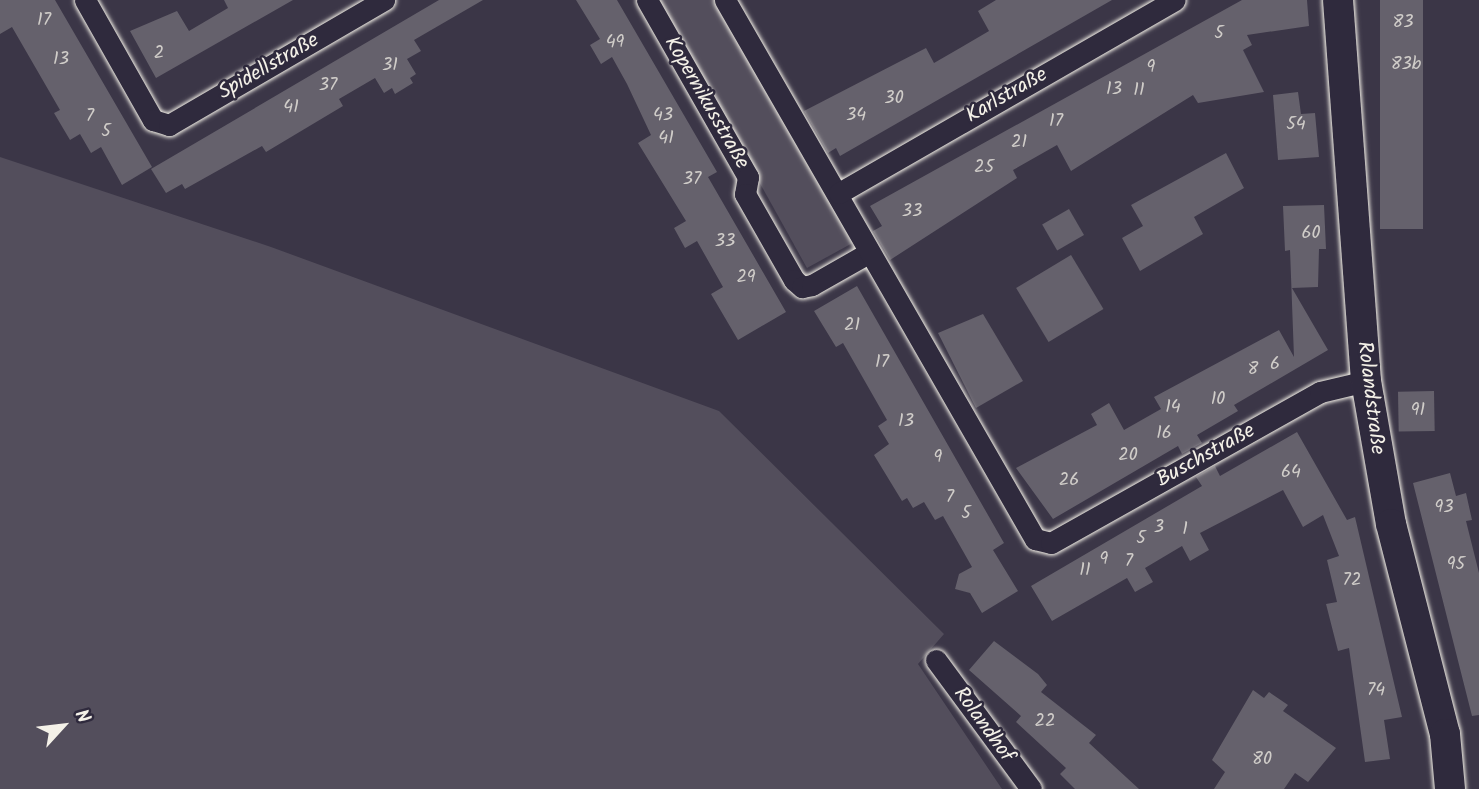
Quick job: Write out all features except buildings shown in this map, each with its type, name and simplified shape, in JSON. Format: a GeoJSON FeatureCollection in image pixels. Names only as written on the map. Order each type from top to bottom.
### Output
{"type":"FeatureCollection","features":[{"type":"Feature","properties":{"kind":"main road","name":"Rolandstraße"},"geometry":{"type":"LineString","coordinates":[[1338,0],[1366,381],[1391,523],[1445,734],[1450,789]]}},
{"type":"Feature","properties":{"kind":"street","name":"Spidellstraße"},"geometry":{"type":"LineString","coordinates":[[85,0],[153,120],[169,125],[384,0]]}},
{"type":"Feature","properties":{"kind":"street","name":"Kopernikusstraße"},"geometry":{"type":"LineString","coordinates":[[647,0],[748,177],[745,194],[794,280],[802,287],[812,285],[868,253]]}},
{"type":"Feature","properties":{"kind":"street"},"geometry":{"type":"LineString","coordinates":[[725,0],[839,193],[868,253]]}},
{"type":"Feature","properties":{"kind":"street","name":"Karlstraße"},"geometry":{"type":"LineString","coordinates":[[839,193],[1174,0]]}},
{"type":"Feature","properties":{"kind":"street","name":"Buschstraße"},"geometry":{"type":"LineString","coordinates":[[868,253],[1035,539],[1051,543],[1320,392],[1366,381]]}},
{"type":"Feature","properties":{"kind":"street","name":"Rolandhof"},"geometry":{"type":"LineString","coordinates":[[936,660],[1031,789]]}},
{"type":"Feature","properties":{"kind":"shaded area"},"geometry":{"type":"Polygon","coordinates":[[[658,0],[719,0],[858,240],[807,268],[658,0]]]}},
{"type":"Feature","properties":{"kind":"shaded area"},"geometry":{"type":"Polygon","coordinates":[[[0,157],[271,247],[719,411],[944,634],[918,664],[1002,789],[0,789],[0,157]]]}}]}
